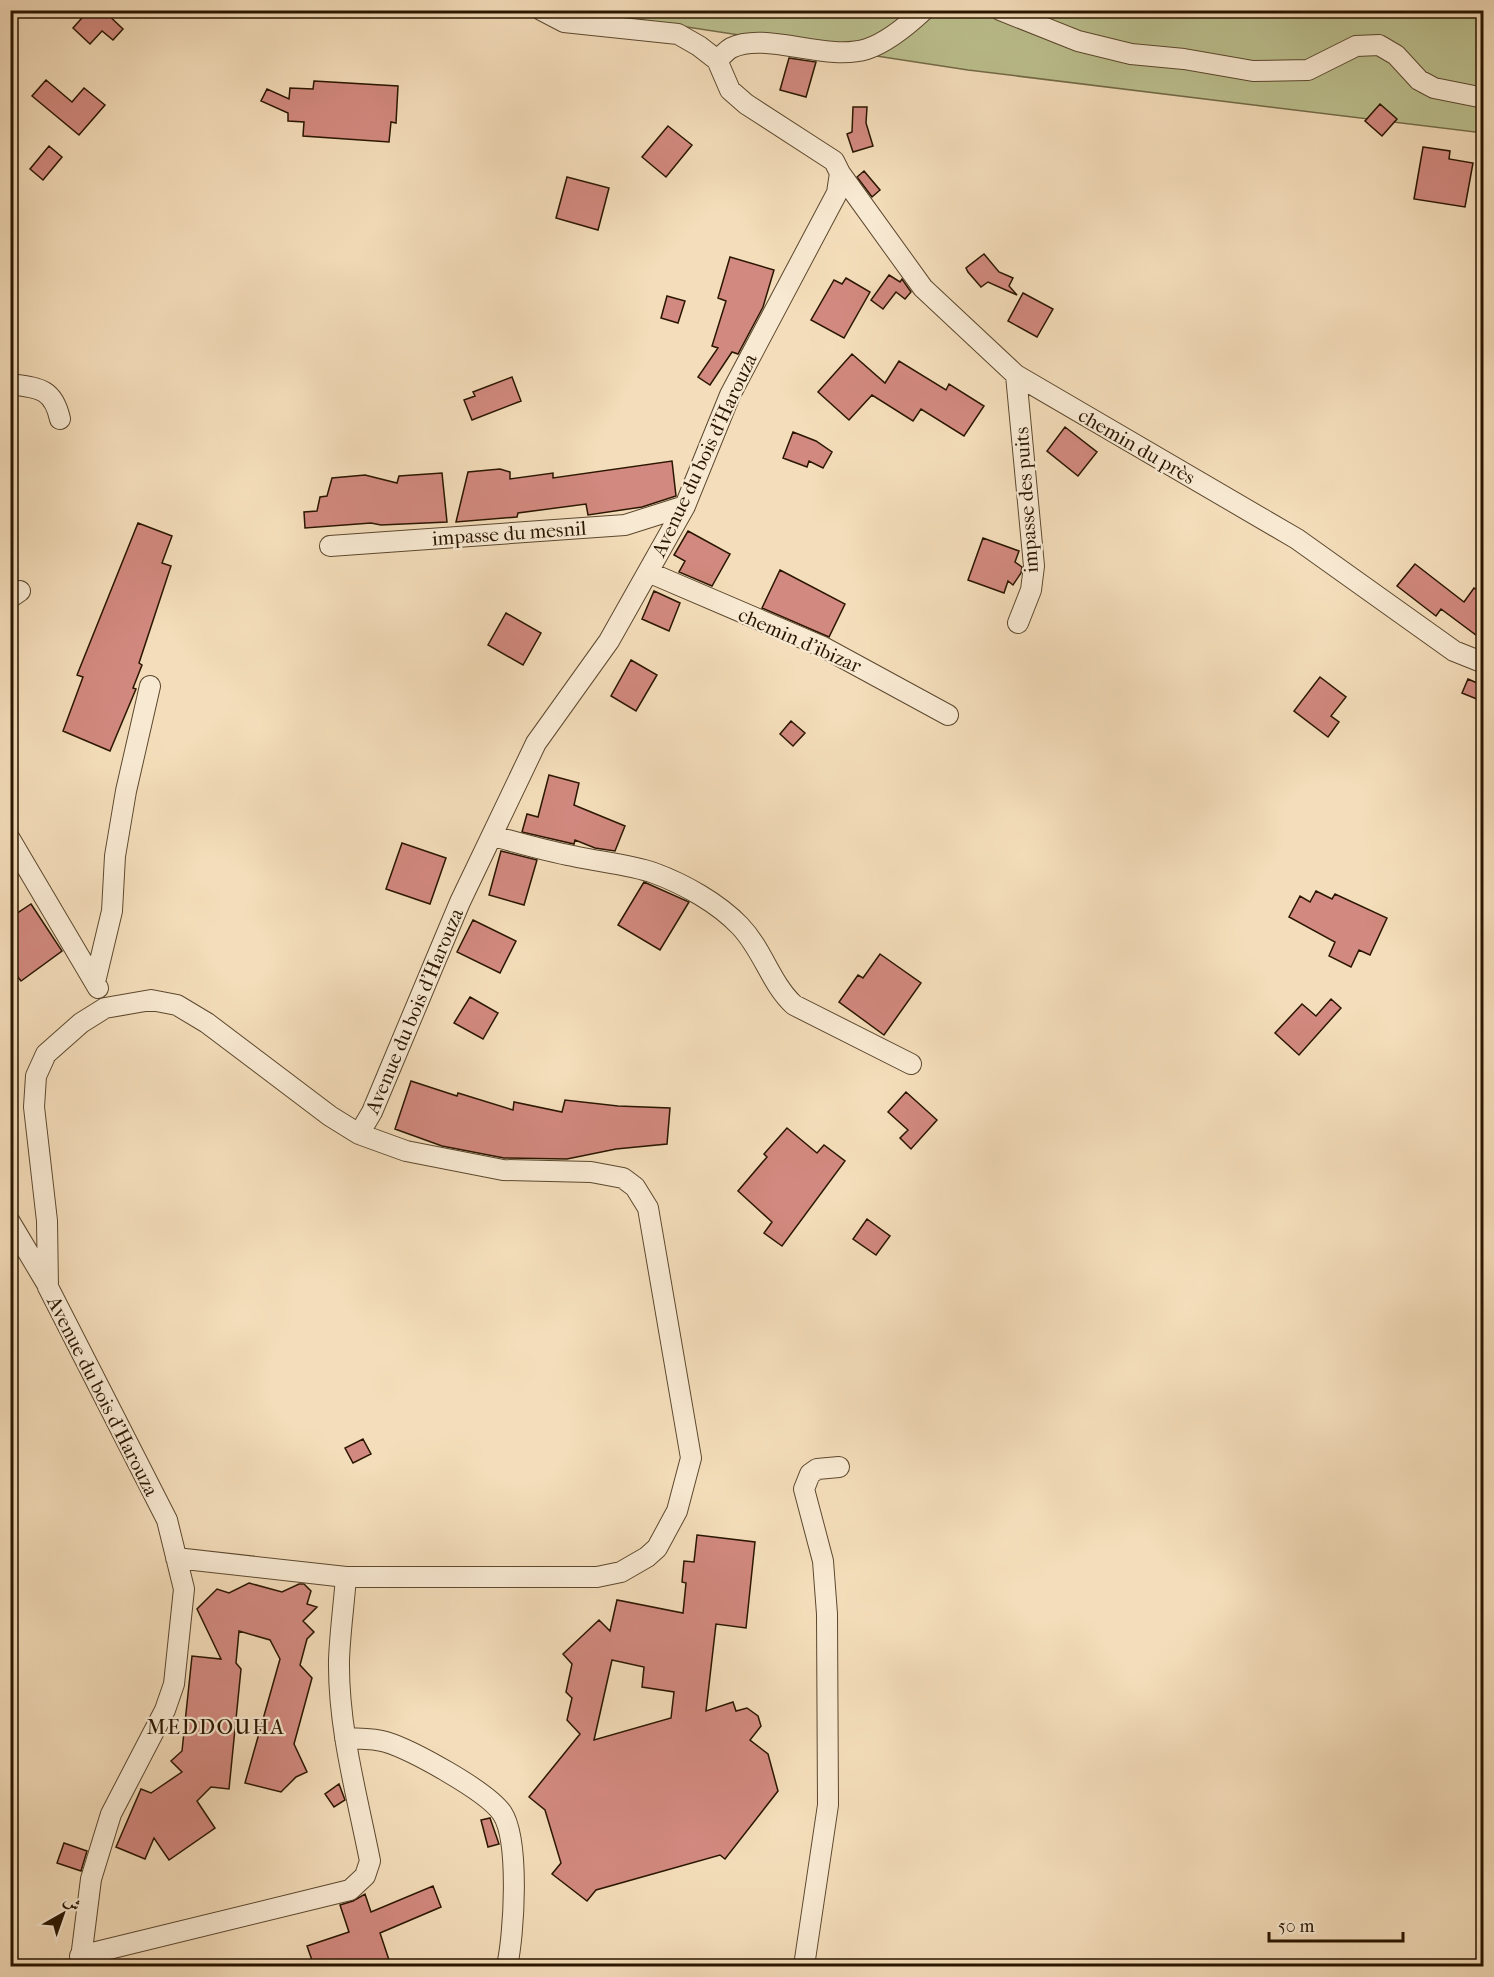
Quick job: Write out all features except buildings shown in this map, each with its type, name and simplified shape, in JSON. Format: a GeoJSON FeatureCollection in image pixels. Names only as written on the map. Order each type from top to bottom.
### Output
{"type":"FeatureCollection","features":[{"type":"Feature","properties":{"kind":"street"},"geometry":{"type":"LineString","coordinates":[[541,10],[564,22],[678,34],[717,60],[730,48],[755,43],[827,52],[867,49],[904,28],[924,10]]}},
{"type":"Feature","properties":{"kind":"street"},"geometry":{"type":"LineString","coordinates":[[1000,10],[1078,41],[1131,54],[1184,59],[1253,71],[1308,70],[1356,46],[1379,45],[1396,55],[1419,80],[1434,88],[1484,98]]}},
{"type":"Feature","properties":{"kind":"street","name":"chemin du près"},"geometry":{"type":"LineString","coordinates":[[717,60],[730,90],[772,122],[834,161],[840,173],[923,288],[1016,375],[1297,539],[1454,651],[1484,663]]}},
{"type":"Feature","properties":{"kind":"street","name":"Avenue du bois d'Harouza"},"geometry":{"type":"LineString","coordinates":[[80,1961],[91,1879],[111,1814],[165,1710],[174,1684],[184,1589],[166,1520],[48,1287],[47,1221],[34,1107],[36,1077],[46,1054],[81,1023],[105,1008],[151,1000],[177,1005],[207,1023],[330,1116],[359,1134],[372,1112],[460,902],[536,743],[609,641],[685,506],[730,396],[837,193],[840,173]]}},
{"type":"Feature","properties":{"kind":"street","name":"impasse des puits"},"geometry":{"type":"LineString","coordinates":[[1016,375],[1034,566],[1031,590],[1018,623]]}},
{"type":"Feature","properties":{"kind":"street"},"geometry":{"type":"LineString","coordinates":[[10,384],[36,387],[49,394],[57,405],[60,419]]}},
{"type":"Feature","properties":{"kind":"street","name":"impasse du mesnil"},"geometry":{"type":"LineString","coordinates":[[330,546],[626,525],[685,506]]}},
{"type":"Feature","properties":{"kind":"street","name":"chemin d'ibizar"},"geometry":{"type":"LineString","coordinates":[[648,572],[781,631],[823,647],[948,715]]}},
{"type":"Feature","properties":{"kind":"street"},"geometry":{"type":"LineString","coordinates":[[95,982],[111,910],[115,856],[126,791],[150,686]]}},
{"type":"Feature","properties":{"kind":"street"},"geometry":{"type":"LineString","coordinates":[[493,836],[571,856],[653,872],[692,891],[739,925],[770,969],[779,989],[794,1005],[911,1064]]}},
{"type":"Feature","properties":{"kind":"street"},"geometry":{"type":"LineString","coordinates":[[10,839],[95,982],[105,1008]]}},
{"type":"Feature","properties":{"kind":"street"},"geometry":{"type":"LineString","coordinates":[[176,1558],[346,1577],[597,1577],[621,1572],[647,1557],[657,1548],[677,1511],[691,1458],[648,1208],[635,1187],[623,1178],[591,1172],[503,1170],[416,1154],[359,1134]]}},
{"type":"Feature","properties":{"kind":"street"},"geometry":{"type":"LineString","coordinates":[[10,1222],[48,1287]]}},
{"type":"Feature","properties":{"kind":"street"},"geometry":{"type":"LineString","coordinates":[[804,1966],[813,1919],[828,1793],[827,1614],[823,1560],[804,1489],[810,1474],[817,1469],[839,1467]]}},
{"type":"Feature","properties":{"kind":"street"},"geometry":{"type":"LineString","coordinates":[[80,1961],[350,1890],[365,1876],[370,1861],[345,1738],[339,1660],[346,1577]]}},
{"type":"Feature","properties":{"kind":"street"},"geometry":{"type":"LineString","coordinates":[[345,1738],[387,1743],[468,1783],[502,1814],[511,1836],[514,1924],[507,1966]]}},
{"type":"Feature","properties":{"kind":"green space"},"geometry":{"type":"Polygon","coordinates":[[[582,11],[1483,11],[1483,133],[968,70],[582,11]]]}},
{"type":"Feature","properties":{"kind":"district","name":"MEDDOUHA"},"geometry":{"type":"Point","coordinates":[216,1727]}}]}
